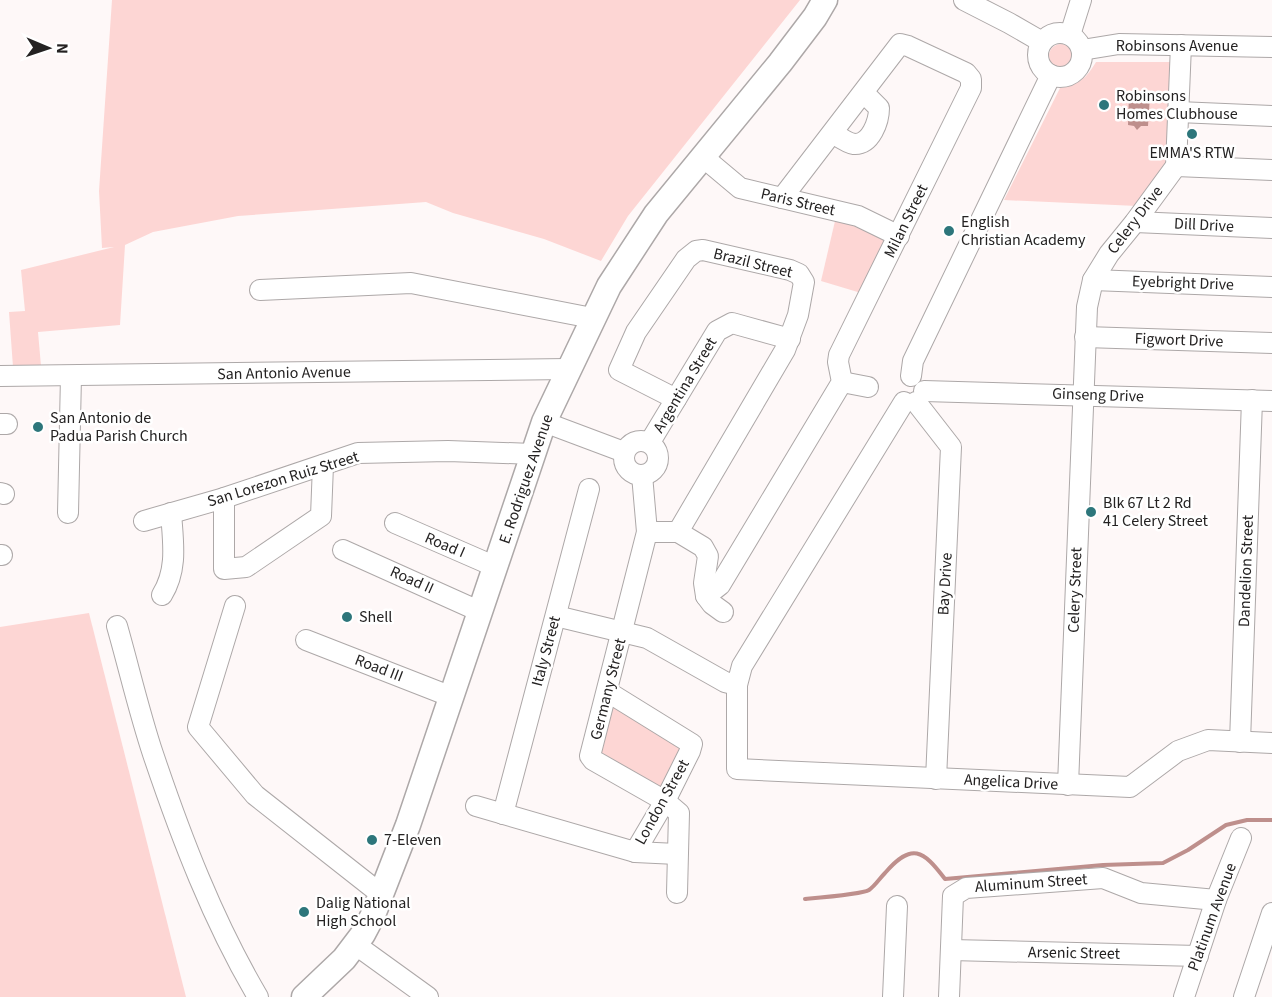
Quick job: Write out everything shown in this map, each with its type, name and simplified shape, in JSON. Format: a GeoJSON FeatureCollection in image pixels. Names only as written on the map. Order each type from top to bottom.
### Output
{"type":"FeatureCollection","features":[{"type":"Feature","properties":{"kind":"main road","name":"E. Rodriguez Avenue"},"geometry":{"type":"LineString","coordinates":[[304,997],[329,975],[356,945],[382,895],[481,612],[544,422],[592,318],[609,286],[656,214],[780,63],[825,0]]}},
{"type":"Feature","properties":{"kind":"street"},"geometry":{"type":"LineString","coordinates":[[964,0],[1009,22],[1042,42]]}},
{"type":"Feature","properties":{"kind":"street"},"geometry":{"type":"LineString","coordinates":[[1076,42],[1060,33],[1050,36],[1042,42],[1039,49],[1040,64],[1051,75],[1060,77],[1070,75],[1077,69],[1082,60],[1076,42],[1081,0]]}},
{"type":"Feature","properties":{"kind":"street","name":"Robinsons Avenue"},"geometry":{"type":"LineString","coordinates":[[1076,42],[1272,47]]}},
{"type":"Feature","properties":{"kind":"street","name":"Milan Street"},"geometry":{"type":"LineString","coordinates":[[782,198],[900,44],[966,73],[971,78],[971,88],[839,355],[842,382]]}},
{"type":"Feature","properties":{"kind":"street"},"geometry":{"type":"LineString","coordinates":[[1181,45],[1176,166],[1272,171]]}},
{"type":"Feature","properties":{"kind":"street","name":"Bay Drive"},"geometry":{"type":"LineString","coordinates":[[936,779],[951,447],[915,398],[922,382],[915,376],[910,376],[913,361],[1051,75]]}},
{"type":"Feature","properties":{"kind":"street"},"geometry":{"type":"LineString","coordinates":[[833,133],[852,144],[858,144],[867,139],[879,119],[879,108],[864,93]]}},
{"type":"Feature","properties":{"kind":"street"},"geometry":{"type":"LineString","coordinates":[[1178,112],[1272,116]]}},
{"type":"Feature","properties":{"kind":"street","name":"Paris Street"},"geometry":{"type":"LineString","coordinates":[[703,157],[740,188],[858,216],[899,236]]}},
{"type":"Feature","properties":{"kind":"street","name":"Celery Drive"},"geometry":{"type":"LineString","coordinates":[[1083,394],[1087,307],[1093,280],[1109,254],[1176,166]]}},
{"type":"Feature","properties":{"kind":"street","name":"Dill Drive"},"geometry":{"type":"LineString","coordinates":[[1135,222],[1272,228]]}},
{"type":"Feature","properties":{"kind":"street","name":"Brazil Street"},"geometry":{"type":"LineString","coordinates":[[676,399],[619,370],[636,332],[686,259],[696,251],[703,250],[799,274],[804,282],[798,315],[785,350],[678,532]]}},
{"type":"Feature","properties":{"kind":"street","name":"Eyebright Drive"},"geometry":{"type":"LineString","coordinates":[[1093,280],[1272,287]]}},
{"type":"Feature","properties":{"kind":"street"},"geometry":{"type":"LineString","coordinates":[[260,290],[411,283],[592,318]]}},
{"type":"Feature","properties":{"kind":"street","name":"Argentina Street"},"geometry":{"type":"LineString","coordinates":[[650,442],[717,331],[732,323],[790,339]]}},
{"type":"Feature","properties":{"kind":"street","name":"Figwort Drive"},"geometry":{"type":"LineString","coordinates":[[1086,337],[1272,343]]}},
{"type":"Feature","properties":{"kind":"street","name":"San Antonio Avenue"},"geometry":{"type":"LineString","coordinates":[[0,376],[568,369]]}},
{"type":"Feature","properties":{"kind":"street"},"geometry":{"type":"LineString","coordinates":[[68,513],[71,376]]}},
{"type":"Feature","properties":{"kind":"street"},"geometry":{"type":"LineString","coordinates":[[706,596],[720,585],[842,382],[868,387]]}},
{"type":"Feature","properties":{"kind":"street","name":"Ginseng Drive"},"geometry":{"type":"LineString","coordinates":[[915,398],[1083,394],[1272,401]]}},
{"type":"Feature","properties":{"kind":"street","name":"Celery Street"},"geometry":{"type":"LineString","coordinates":[[1068,785],[1083,394]]}},
{"type":"Feature","properties":{"kind":"street"},"geometry":{"type":"LineString","coordinates":[[556,616],[647,638],[731,683],[915,398]]}},
{"type":"Feature","properties":{"kind":"street","name":"Dandelion Street"},"geometry":{"type":"LineString","coordinates":[[1240,742],[1252,400]]}},
{"type":"Feature","properties":{"kind":"street"},"geometry":{"type":"LineString","coordinates":[[544,422],[624,452]]}},
{"type":"Feature","properties":{"kind":"street"},"geometry":{"type":"LineString","coordinates":[[644,440],[650,442],[657,450],[658,460],[655,469],[637,475],[627,469],[624,463],[624,452],[632,442],[644,440]]}},
{"type":"Feature","properties":{"kind":"street","name":"San Lorezon Ruiz Street"},"geometry":{"type":"LineString","coordinates":[[144,521],[224,498],[358,453],[448,451],[533,454]]}},
{"type":"Feature","properties":{"kind":"street"},"geometry":{"type":"LineString","coordinates":[[224,498],[224,569],[246,567],[321,516],[323,465]]}},
{"type":"Feature","properties":{"kind":"street","name":"Germany Street"},"geometry":{"type":"LineString","coordinates":[[642,475],[647,532],[590,756],[593,760],[665,801]]}},
{"type":"Feature","properties":{"kind":"street","name":"Italy Street"},"geometry":{"type":"LineString","coordinates":[[503,814],[589,489]]}},
{"type":"Feature","properties":{"kind":"street"},"geometry":{"type":"LineString","coordinates":[[162,595],[172,574],[174,554],[171,513]]}},
{"type":"Feature","properties":{"kind":"street","name":"Road I"},"geometry":{"type":"LineString","coordinates":[[395,524],[496,567]]}},
{"type":"Feature","properties":{"kind":"street"},"geometry":{"type":"LineString","coordinates":[[647,532],[678,532],[703,547],[708,556],[704,584],[706,596],[723,612]]}},
{"type":"Feature","properties":{"kind":"street","name":"Road II"},"geometry":{"type":"LineString","coordinates":[[343,550],[481,612]]}},
{"type":"Feature","properties":{"kind":"street"},"geometry":{"type":"LineString","coordinates":[[235,606],[198,727],[255,795],[382,895]]}},
{"type":"Feature","properties":{"kind":"street"},"geometry":{"type":"LineString","coordinates":[[117,626],[152,752],[182,834],[236,957],[258,997]]}},
{"type":"Feature","properties":{"kind":"street","name":"Road III"},"geometry":{"type":"LineString","coordinates":[[306,640],[452,696]]}},
{"type":"Feature","properties":{"kind":"street","name":"Angelica Drive"},"geometry":{"type":"LineString","coordinates":[[731,683],[737,769],[1130,787],[1178,751],[1208,740],[1272,743]]}},
{"type":"Feature","properties":{"kind":"street","name":"London Street"},"geometry":{"type":"LineString","coordinates":[[608,692],[692,744],[665,801],[635,852]]}},
{"type":"Feature","properties":{"kind":"street"},"geometry":{"type":"LineString","coordinates":[[665,801],[679,813],[677,892]]}},
{"type":"Feature","properties":{"kind":"street"},"geometry":{"type":"LineString","coordinates":[[476,806],[635,852],[677,854]]}},
{"type":"Feature","properties":{"kind":"street","name":"Platinum Avenue"},"geometry":{"type":"LineString","coordinates":[[1184,997],[1216,900],[1241,838]]}},
{"type":"Feature","properties":{"kind":"street","name":"Aluminum Street"},"geometry":{"type":"LineString","coordinates":[[951,950],[953,896],[966,888],[1103,878],[1141,893],[1216,900]]}},
{"type":"Feature","properties":{"kind":"street"},"geometry":{"type":"LineString","coordinates":[[893,997],[897,906]]}},
{"type":"Feature","properties":{"kind":"street"},"geometry":{"type":"LineString","coordinates":[[1244,997],[1264,962],[1272,913]]}},
{"type":"Feature","properties":{"kind":"street"},"geometry":{"type":"LineString","coordinates":[[356,945],[428,997]]}},
{"type":"Feature","properties":{"kind":"street"},"geometry":{"type":"LineString","coordinates":[[949,997],[951,950]]}},
{"type":"Feature","properties":{"kind":"street","name":"Arsenic Street"},"geometry":{"type":"LineString","coordinates":[[951,950],[1198,956]]}},
{"type":"Feature","properties":{"kind":"shaded area"},"geometry":{"type":"Polygon","coordinates":[[[112,0],[800,0],[628,216],[601,261],[544,239],[453,213],[426,202],[238,216],[153,232],[125,245],[120,325],[38,332],[41,366],[13,367],[9,312],[25,311],[21,270],[114,247],[102,248],[99,191],[112,0]]]}},
{"type":"Feature","properties":{"kind":"shaded area"},"geometry":{"type":"Polygon","coordinates":[[[1061,44],[1070,47],[1073,56],[1070,65],[1061,68],[1052,65],[1049,56],[1052,47],[1061,44]]]}},
{"type":"Feature","properties":{"kind":"shaded area"},"geometry":{"type":"Polygon","coordinates":[[[1096,62],[1171,62],[1167,164],[1137,206],[1004,200],[1060,88],[1081,80],[1096,62]]]}},
{"type":"Feature","properties":{"kind":"shaded area"},"geometry":{"type":"Polygon","coordinates":[[[1129,94],[1150,95],[1148,126],[1141,126],[1137,130],[1134,126],[1128,125],[1129,94]]]}},
{"type":"Feature","properties":{"kind":"shaded area"},"geometry":{"type":"Polygon","coordinates":[[[835,221],[855,225],[886,239],[861,293],[821,281],[835,221]]]}},
{"type":"Feature","properties":{"kind":"shaded area"},"geometry":{"type":"Polygon","coordinates":[[[89,613],[186,997],[0,997],[0,627],[89,613]]]}},
{"type":"Feature","properties":{"kind":"shaded area"},"geometry":{"type":"Polygon","coordinates":[[[612,702],[684,746],[662,790],[597,754],[612,702]]]}},
{"type":"Feature","properties":{"kind":"waterway"},"geometry":{"type":"LineString","coordinates":[[805,899],[869,890],[894,863],[910,854],[923,856],[945,879],[1103,865],[1163,863],[1226,825],[1247,820],[1272,820]]}},
{"type":"Feature","properties":{"kind":"place","name":"Robinsons Homes Clubhouse"},"geometry":{"type":"Point","coordinates":[1104,105]}},
{"type":"Feature","properties":{"kind":"place","name":"EMMA'S RTW"},"geometry":{"type":"Point","coordinates":[1192,134]}},
{"type":"Feature","properties":{"kind":"place","name":"English Christian Academy"},"geometry":{"type":"Point","coordinates":[949,231]}},
{"type":"Feature","properties":{"kind":"place","name":"San Antonio de Padua Parish Church"},"geometry":{"type":"Point","coordinates":[38,427]}},
{"type":"Feature","properties":{"kind":"place","name":"Blk 67 Lt 2 Rd 41 Celery Street"},"geometry":{"type":"Point","coordinates":[1091,512]}},
{"type":"Feature","properties":{"kind":"place","name":"Shell"},"geometry":{"type":"Point","coordinates":[347,617]}},
{"type":"Feature","properties":{"kind":"place","name":"7-Eleven"},"geometry":{"type":"Point","coordinates":[372,840]}},
{"type":"Feature","properties":{"kind":"place","name":"Dalig National High School"},"geometry":{"type":"Point","coordinates":[304,912]}}]}
